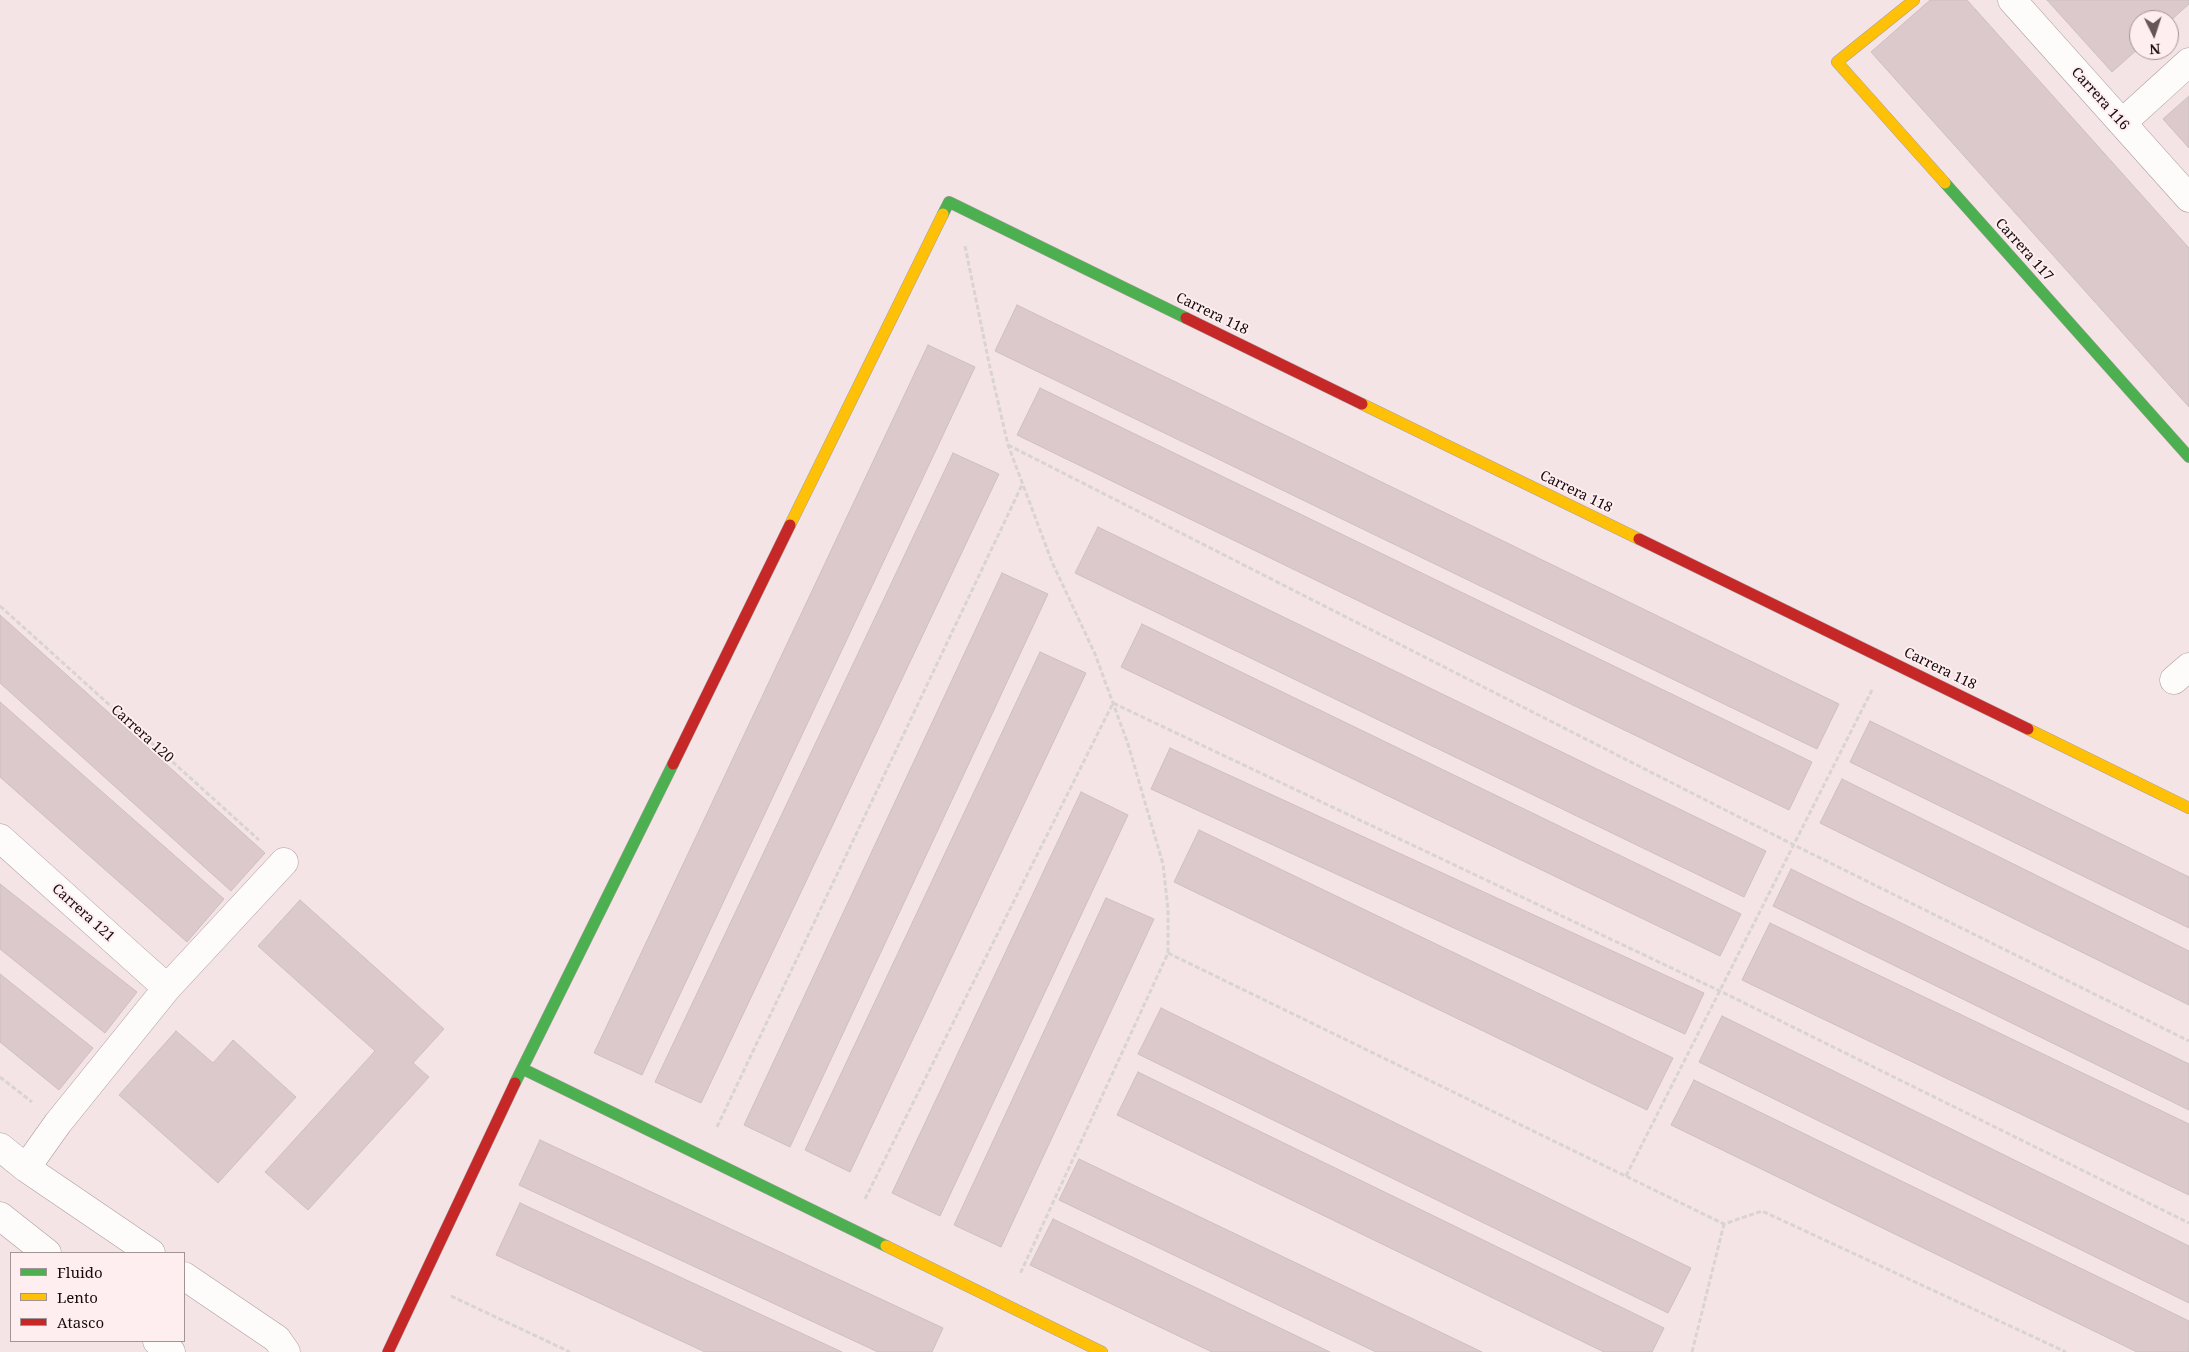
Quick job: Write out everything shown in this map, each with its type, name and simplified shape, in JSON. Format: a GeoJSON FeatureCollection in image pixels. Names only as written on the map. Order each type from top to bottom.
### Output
{"type":"FeatureCollection","features":[{"type":"Feature","properties":{"kind":"street","name":"Carrera 117"},"geometry":{"type":"LineString","coordinates":[[1914,0],[1837,62],[2189,457]]}},
{"type":"Feature","properties":{"kind":"street","name":"Carrera 116"},"geometry":{"type":"LineString","coordinates":[[2012,0],[2189,198]]}},
{"type":"Feature","properties":{"kind":"street"},"geometry":{"type":"LineString","coordinates":[[2122,123],[2189,62]]}},
{"type":"Feature","properties":{"kind":"street","name":"Carrera 118"},"geometry":{"type":"LineString","coordinates":[[937,227],[949,202],[2189,808]]}},
{"type":"Feature","properties":{"kind":"street"},"geometry":{"type":"LineString","coordinates":[[388,1352],[523,1069],[937,227]]}},
{"type":"Feature","properties":{"kind":"street","name":"Carrera 121"},"geometry":{"type":"LineString","coordinates":[[0,838],[167,988]]}},
{"type":"Feature","properties":{"kind":"street"},"geometry":{"type":"LineString","coordinates":[[26,1168],[58,1123],[167,988],[284,862]]}},
{"type":"Feature","properties":{"kind":"street"},"geometry":{"type":"LineString","coordinates":[[523,1069],[1102,1352]]}},
{"type":"Feature","properties":{"kind":"street"},"geometry":{"type":"LineString","coordinates":[[0,1147],[26,1168],[150,1252]]}},
{"type":"Feature","properties":{"kind":"street"},"geometry":{"type":"LineString","coordinates":[[0,1216],[46,1252]]}},
{"type":"Feature","properties":{"kind":"street"},"geometry":{"type":"LineString","coordinates":[[185,1277],[277,1340],[286,1352]]}},
{"type":"Feature","properties":{"kind":"street"},"geometry":{"type":"LineString","coordinates":[[158,1342],[171,1352]]}},
{"type":"Feature","properties":{"kind":"path"},"geometry":{"type":"LineString","coordinates":[[937,227],[964,243],[988,363],[1008,445],[1052,562],[1094,654],[1128,744],[1163,864],[1168,909],[1168,953],[1005,1305]]}},
{"type":"Feature","properties":{"kind":"path"},"geometry":{"type":"LineString","coordinates":[[1008,445],[1794,845],[2189,1041]]}},
{"type":"Feature","properties":{"kind":"path"},"geometry":{"type":"LineString","coordinates":[[702,1157],[1022,484]]}},
{"type":"Feature","properties":{"kind":"path","name":"Carrera 120"},"geometry":{"type":"LineString","coordinates":[[0,606],[284,862]]}},
{"type":"Feature","properties":{"kind":"path"},"geometry":{"type":"LineString","coordinates":[[1626,1176],[1887,660]]}},
{"type":"Feature","properties":{"kind":"path"},"geometry":{"type":"LineString","coordinates":[[1112,703],[1720,991],[2189,1223]]}},
{"type":"Feature","properties":{"kind":"path"},"geometry":{"type":"LineString","coordinates":[[850,1230],[1112,703]]}},
{"type":"Feature","properties":{"kind":"path"},"geometry":{"type":"LineString","coordinates":[[1168,953],[1724,1224],[1762,1211],[2066,1352]]}},
{"type":"Feature","properties":{"kind":"path"},"geometry":{"type":"LineString","coordinates":[[0,1077],[58,1123]]}},
{"type":"Feature","properties":{"kind":"path"},"geometry":{"type":"LineString","coordinates":[[1692,1352],[1724,1224]]}},
{"type":"Feature","properties":{"kind":"path"},"geometry":{"type":"LineString","coordinates":[[421,1282],[570,1352]]}},
{"type":"Feature","properties":{"kind":"building"},"geometry":{"type":"Polygon","coordinates":[[[1930,0],[1967,0],[2189,248],[2189,407],[1871,52],[1930,0]]]}},
{"type":"Feature","properties":{"kind":"building"},"geometry":{"type":"Polygon","coordinates":[[[2047,0],[2189,0],[2189,4],[2179,13],[2179,10],[2129,10],[2129,57],[2112,72],[2047,0]]]}},
{"type":"Feature","properties":{"kind":"building"},"geometry":{"type":"Polygon","coordinates":[[[2189,96],[2189,148],[2163,119],[2189,96]]]}},
{"type":"Feature","properties":{"kind":"building"},"geometry":{"type":"Polygon","coordinates":[[[1017,305],[1839,704],[1817,749],[995,351],[1017,305]]]}},
{"type":"Feature","properties":{"kind":"building"},"geometry":{"type":"Polygon","coordinates":[[[928,345],[975,367],[642,1075],[594,1053],[928,345]]]}},
{"type":"Feature","properties":{"kind":"building"},"geometry":{"type":"Polygon","coordinates":[[[1040,388],[1812,762],[1789,810],[1017,435],[1040,388]]]}},
{"type":"Feature","properties":{"kind":"building"},"geometry":{"type":"Polygon","coordinates":[[[953,453],[999,474],[701,1103],[655,1082],[953,453]]]}},
{"type":"Feature","properties":{"kind":"building"},"geometry":{"type":"Polygon","coordinates":[[[1098,527],[1766,851],[1744,897],[1075,573],[1098,527]]]}},
{"type":"Feature","properties":{"kind":"building"},"geometry":{"type":"Polygon","coordinates":[[[1002,573],[1048,594],[790,1147],[744,1125],[1002,573]]]}},
{"type":"Feature","properties":{"kind":"building"},"geometry":{"type":"Polygon","coordinates":[[[0,615],[265,853],[231,891],[0,683],[0,615]]]}},
{"type":"Feature","properties":{"kind":"building"},"geometry":{"type":"Polygon","coordinates":[[[1142,624],[1741,914],[1720,956],[1121,667],[1142,624]]]}},
{"type":"Feature","properties":{"kind":"building"},"geometry":{"type":"Polygon","coordinates":[[[1040,652],[1086,673],[850,1172],[805,1150],[1040,652]]]}},
{"type":"Feature","properties":{"kind":"building"},"geometry":{"type":"Polygon","coordinates":[[[0,702],[224,899],[187,942],[0,777],[0,702]]]}},
{"type":"Feature","properties":{"kind":"building"},"geometry":{"type":"Polygon","coordinates":[[[1870,721],[2189,877],[2189,928],[1850,762],[1870,721]]]}},
{"type":"Feature","properties":{"kind":"building"},"geometry":{"type":"Polygon","coordinates":[[[1170,748],[1704,993],[1685,1034],[1151,789],[1170,748]]]}},
{"type":"Feature","properties":{"kind":"building"},"geometry":{"type":"Polygon","coordinates":[[[1842,779],[2189,951],[2189,1005],[1820,823],[1842,779]]]}},
{"type":"Feature","properties":{"kind":"building"},"geometry":{"type":"Polygon","coordinates":[[[1081,792],[1128,815],[940,1216],[892,1193],[1081,792]]]}},
{"type":"Feature","properties":{"kind":"building"},"geometry":{"type":"Polygon","coordinates":[[[1199,830],[1673,1058],[1647,1110],[1174,882],[1199,830]]]}},
{"type":"Feature","properties":{"kind":"building"},"geometry":{"type":"Polygon","coordinates":[[[1791,869],[2189,1064],[2189,1110],[1773,906],[1791,869]]]}},
{"type":"Feature","properties":{"kind":"building"},"geometry":{"type":"Polygon","coordinates":[[[0,884],[137,992],[105,1033],[0,949],[0,884]]]}},
{"type":"Feature","properties":{"kind":"building"},"geometry":{"type":"Polygon","coordinates":[[[1106,898],[1154,919],[1001,1247],[954,1225],[1106,898]]]}},
{"type":"Feature","properties":{"kind":"building"},"geometry":{"type":"Polygon","coordinates":[[[300,900],[444,1029],[413,1063],[429,1077],[308,1210],[265,1172],[375,1051],[258,946],[300,900]]]}},
{"type":"Feature","properties":{"kind":"building"},"geometry":{"type":"Polygon","coordinates":[[[1770,923],[2189,1124],[2189,1195],[1742,980],[1770,923]]]}},
{"type":"Feature","properties":{"kind":"building"},"geometry":{"type":"Polygon","coordinates":[[[0,974],[93,1048],[59,1090],[0,1042],[0,974]]]}},
{"type":"Feature","properties":{"kind":"building"},"geometry":{"type":"Polygon","coordinates":[[[1161,1008],[1691,1268],[1668,1313],[1138,1054],[1161,1008]]]}},
{"type":"Feature","properties":{"kind":"building"},"geometry":{"type":"Polygon","coordinates":[[[1722,1016],[2189,1246],[2189,1303],[1699,1062],[1722,1016]]]}},
{"type":"Feature","properties":{"kind":"building"},"geometry":{"type":"Polygon","coordinates":[[[176,1031],[213,1063],[233,1040],[296,1097],[218,1183],[119,1095],[176,1031]]]}},
{"type":"Feature","properties":{"kind":"building"},"geometry":{"type":"Polygon","coordinates":[[[1138,1072],[1664,1328],[1652,1352],[1604,1352],[1117,1115],[1138,1072]]]}},
{"type":"Feature","properties":{"kind":"building"},"geometry":{"type":"Polygon","coordinates":[[[1694,1080],[2189,1321],[2189,1352],[2137,1352],[1671,1125],[1694,1080]]]}},
{"type":"Feature","properties":{"kind":"building"},"geometry":{"type":"Polygon","coordinates":[[[540,1140],[943,1328],[932,1352],[878,1352],[519,1185],[540,1140]]]}},
{"type":"Feature","properties":{"kind":"building"},"geometry":{"type":"Polygon","coordinates":[[[1079,1159],[1482,1352],[1376,1352],[1059,1200],[1079,1159]]]}},
{"type":"Feature","properties":{"kind":"building"},"geometry":{"type":"Polygon","coordinates":[[[520,1203],[842,1352],[705,1352],[496,1255],[520,1203]]]}},
{"type":"Feature","properties":{"kind":"building"},"geometry":{"type":"Polygon","coordinates":[[[1053,1219],[1330,1352],[1212,1352],[1030,1265],[1053,1219]]]}},
{"type":"Feature","properties":{"kind":"traffic: fast"},"geometry":{"type":"LineString","coordinates":[[1945,183],[2189,457]]}},
{"type":"Feature","properties":{"kind":"traffic: fast"},"geometry":{"type":"LineString","coordinates":[[943,214],[949,202],[1186,318]]}},
{"type":"Feature","properties":{"kind":"traffic: fast"},"geometry":{"type":"LineString","coordinates":[[515,1083],[673,764]]}},
{"type":"Feature","properties":{"kind":"traffic: fast"},"geometry":{"type":"LineString","coordinates":[[523,1069],[886,1246]]}},
{"type":"Feature","properties":{"kind":"traffic: slow"},"geometry":{"type":"LineString","coordinates":[[1914,0],[1837,62],[1945,183]]}},
{"type":"Feature","properties":{"kind":"traffic: slow"},"geometry":{"type":"LineString","coordinates":[[790,525],[943,214]]}},
{"type":"Feature","properties":{"kind":"traffic: slow"},"geometry":{"type":"LineString","coordinates":[[1362,404],[1639,539]]}},
{"type":"Feature","properties":{"kind":"traffic: slow"},"geometry":{"type":"LineString","coordinates":[[2028,729],[2189,808]]}},
{"type":"Feature","properties":{"kind":"traffic: slow"},"geometry":{"type":"LineString","coordinates":[[886,1246],[1102,1352]]}},
{"type":"Feature","properties":{"kind":"traffic: jam"},"geometry":{"type":"LineString","coordinates":[[1186,318],[1362,404]]}},
{"type":"Feature","properties":{"kind":"traffic: jam"},"geometry":{"type":"LineString","coordinates":[[673,764],[790,525]]}},
{"type":"Feature","properties":{"kind":"traffic: jam"},"geometry":{"type":"LineString","coordinates":[[1639,539],[2028,729]]}},
{"type":"Feature","properties":{"kind":"traffic: jam"},"geometry":{"type":"LineString","coordinates":[[388,1352],[515,1083]]}}]}
